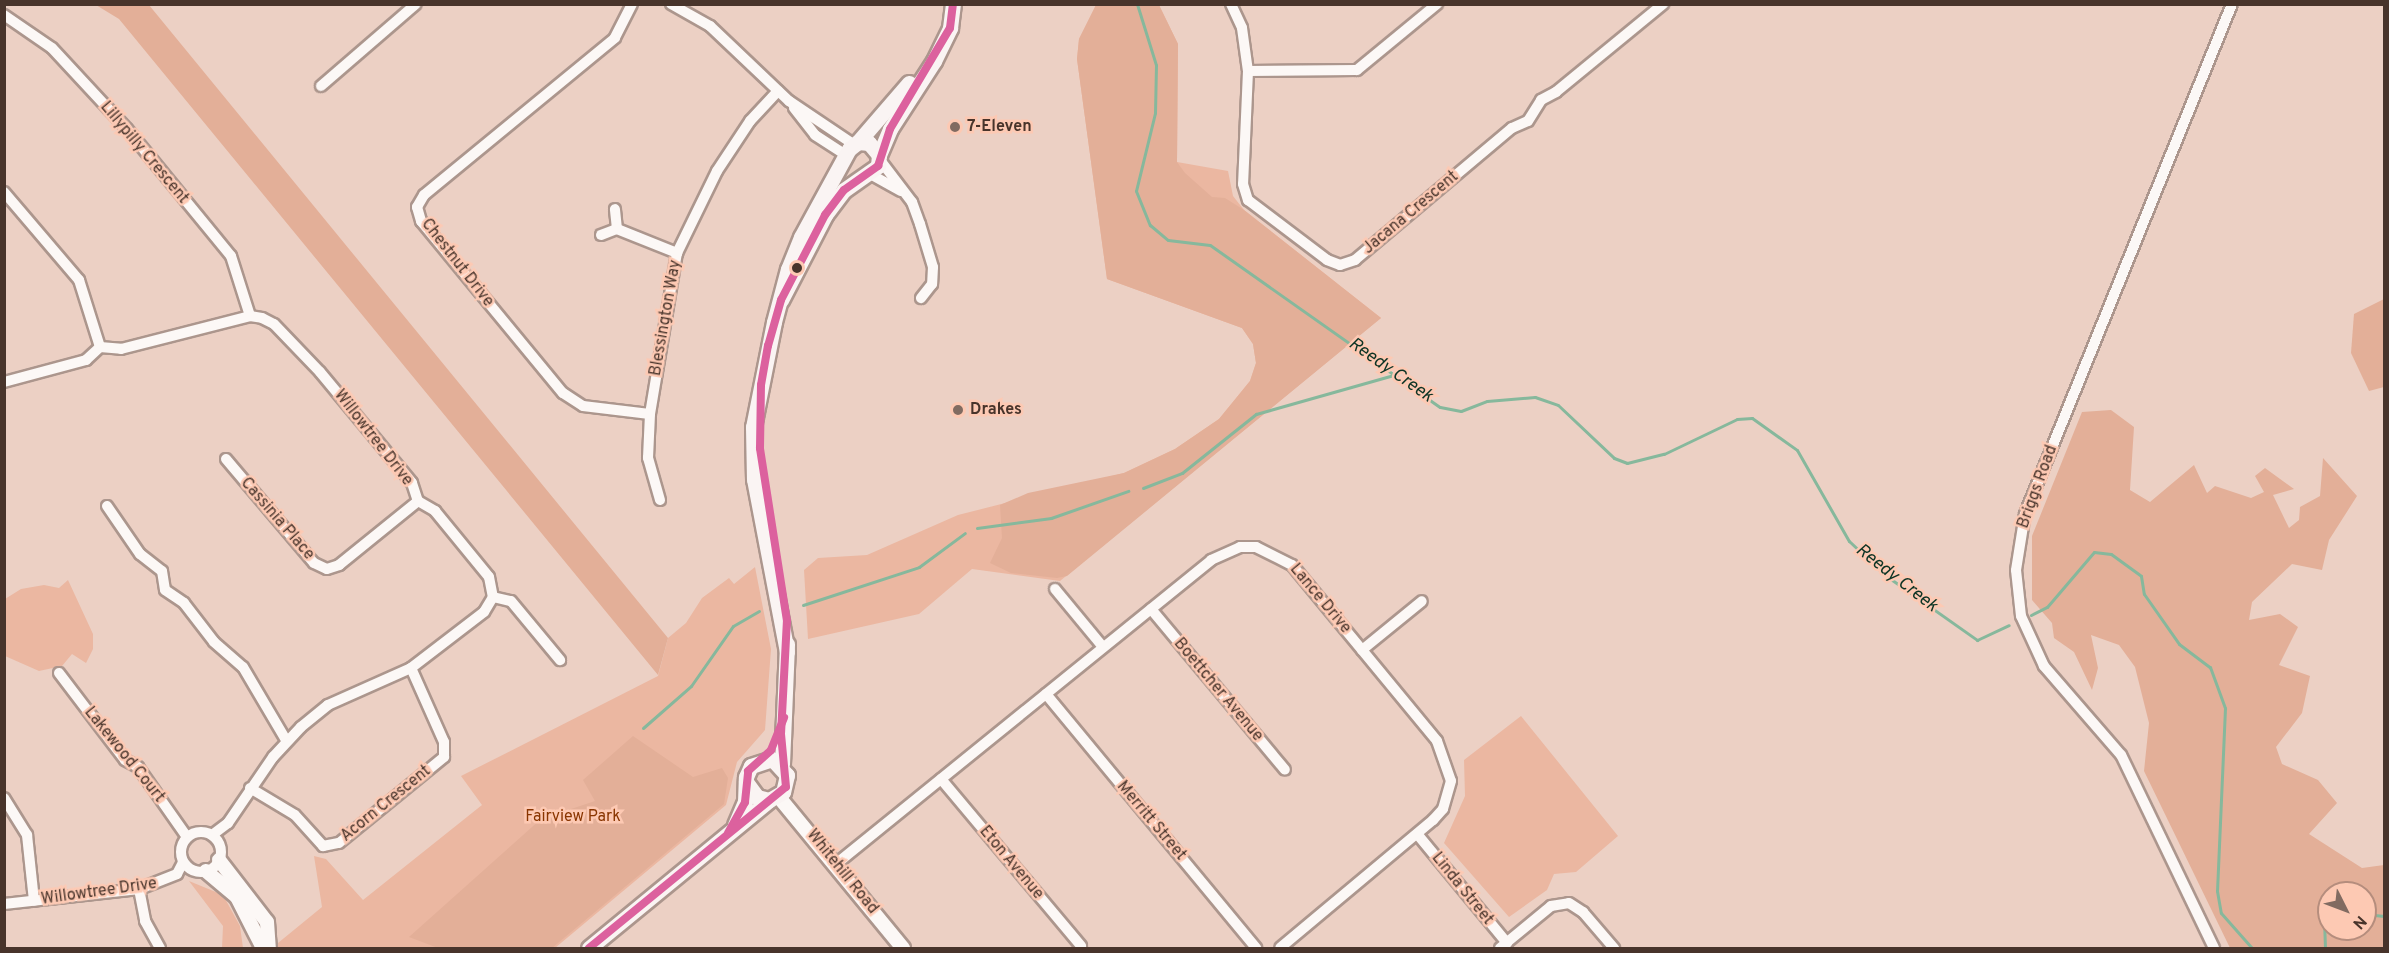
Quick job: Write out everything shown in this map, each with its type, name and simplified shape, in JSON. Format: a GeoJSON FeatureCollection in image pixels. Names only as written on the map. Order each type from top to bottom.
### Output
{"type":"FeatureCollection","features":[{"type":"Feature","properties":{"kind":"main road"},"geometry":{"type":"LineString","coordinates":[[590,948],[734,828],[774,798],[788,781],[782,764],[781,734],[788,652],[781,588],[762,468],[761,385],[781,300],[801,237],[851,150],[917,72],[952,4]]}},
{"type":"Feature","properties":{"kind":"main road"},"geometry":{"type":"LineString","coordinates":[[781,300],[825,215],[844,189],[867,175],[880,158],[890,129],[934,61],[950,28],[952,4]]}},
{"type":"Feature","properties":{"kind":"main road"},"geometry":{"type":"LineString","coordinates":[[851,150],[869,143],[880,158]]}},
{"type":"Feature","properties":{"kind":"main road"},"geometry":{"type":"LineString","coordinates":[[851,150],[849,170],[867,175]]}},
{"type":"Feature","properties":{"kind":"main road"},"geometry":{"type":"LineString","coordinates":[[734,828],[745,802],[748,771],[781,734]]}},
{"type":"Feature","properties":{"kind":"main road"},"geometry":{"type":"LineString","coordinates":[[760,759],[782,764]]}},
{"type":"Feature","properties":{"kind":"main road"},"geometry":{"type":"LineString","coordinates":[[746,783],[757,797],[774,798]]}},
{"type":"Feature","properties":{"kind":"street"},"geometry":{"type":"LineString","coordinates":[[321,86],[416,4]]}},
{"type":"Feature","properties":{"kind":"street","name":"Chestnut Drive"},"geometry":{"type":"LineString","coordinates":[[632,4],[615,38],[424,195],[417,207],[421,221],[563,393],[583,406],[650,414]]}},
{"type":"Feature","properties":{"kind":"street"},"geometry":{"type":"LineString","coordinates":[[671,4],[710,26],[789,102],[815,135],[851,150]]}},
{"type":"Feature","properties":{"kind":"street","name":"Jacana Crescent"},"geometry":{"type":"LineString","coordinates":[[1231,4],[1242,28],[1248,71],[1243,184],[1248,200],[1327,260],[1341,265],[1355,261],[1512,128],[1528,121],[1540,100],[1556,92],[1663,4]]}},
{"type":"Feature","properties":{"kind":"street"},"geometry":{"type":"LineString","coordinates":[[1248,71],[1357,70],[1437,4]]}},
{"type":"Feature","properties":{"kind":"street","name":"Briggs Road"},"geometry":{"type":"LineString","coordinates":[[2214,948],[2121,755],[2039,656],[2021,616],[2016,570],[2025,514],[2232,4]]}},
{"type":"Feature","properties":{"kind":"street","name":"Lillypilly Crescent"},"geometry":{"type":"LineString","coordinates":[[4,15],[59,56],[127,129],[231,256],[250,316]]}},
{"type":"Feature","properties":{"kind":"street","name":"Blessington Way"},"geometry":{"type":"LineString","coordinates":[[660,500],[648,458],[650,414],[677,253],[717,171],[750,121],[778,91]]}},
{"type":"Feature","properties":{"kind":"street"},"geometry":{"type":"LineString","coordinates":[[880,158],[919,218],[933,267],[932,284],[921,298]]}},
{"type":"Feature","properties":{"kind":"street"},"geometry":{"type":"LineString","coordinates":[[867,175],[904,193]]}},
{"type":"Feature","properties":{"kind":"street"},"geometry":{"type":"LineString","coordinates":[[4,192],[80,280],[100,347]]}},
{"type":"Feature","properties":{"kind":"street"},"geometry":{"type":"LineString","coordinates":[[615,209],[617,229]]}},
{"type":"Feature","properties":{"kind":"street"},"geometry":{"type":"LineString","coordinates":[[602,235],[617,229],[677,253]]}},
{"type":"Feature","properties":{"kind":"street"},"geometry":{"type":"LineString","coordinates":[[4,382],[86,360],[100,347],[121,349],[250,316]]}},
{"type":"Feature","properties":{"kind":"street","name":"Willowtree Drive"},"geometry":{"type":"LineString","coordinates":[[250,316],[274,324],[300,350],[412,483],[418,501],[435,511],[489,577],[493,597]]}},
{"type":"Feature","properties":{"kind":"street","name":"Cassinia Place"},"geometry":{"type":"LineString","coordinates":[[226,459],[314,563],[327,569],[339,565],[418,501]]}},
{"type":"Feature","properties":{"kind":"street"},"geometry":{"type":"LineString","coordinates":[[107,506],[140,554],[162,571],[165,590],[184,603],[214,642],[243,667],[286,740]]}},
{"type":"Feature","properties":{"kind":"street","name":"Lance Drive"},"geometry":{"type":"LineString","coordinates":[[836,864],[1211,560],[1240,547],[1256,547],[1292,565],[1437,741],[1449,767],[1451,781],[1443,809],[1418,835],[1280,948]]}},
{"type":"Feature","properties":{"kind":"street"},"geometry":{"type":"LineString","coordinates":[[1055,589],[1103,647]]}},
{"type":"Feature","properties":{"kind":"street"},"geometry":{"type":"LineString","coordinates":[[212,835],[228,823],[250,788],[286,740],[328,705],[411,668],[484,612],[493,597],[511,601],[560,660]]}},
{"type":"Feature","properties":{"kind":"street"},"geometry":{"type":"LineString","coordinates":[[1362,650],[1422,601]]}},
{"type":"Feature","properties":{"kind":"street","name":"Boettcher Avenue"},"geometry":{"type":"LineString","coordinates":[[1151,609],[1285,771]]}},
{"type":"Feature","properties":{"kind":"street","name":"Acorn Crescent"},"geometry":{"type":"LineString","coordinates":[[250,788],[295,815],[323,846],[339,843],[444,757],[444,742],[411,668]]}},
{"type":"Feature","properties":{"kind":"street","name":"Lakewood Court"},"geometry":{"type":"LineString","coordinates":[[59,673],[125,760],[138,767],[187,837]]}},
{"type":"Feature","properties":{"kind":"street","name":"Merritt Street"},"geometry":{"type":"LineString","coordinates":[[1046,694],[1256,948]]}},
{"type":"Feature","properties":{"kind":"street","name":"Eton Avenue"},"geometry":{"type":"LineString","coordinates":[[941,779],[1081,946]]}},
{"type":"Feature","properties":{"kind":"street"},"geometry":{"type":"LineString","coordinates":[[4,798],[27,835],[34,901]]}},
{"type":"Feature","properties":{"kind":"street","name":"Whitehill Road"},"geometry":{"type":"LineString","coordinates":[[774,798],[836,864],[903,948]]}},
{"type":"Feature","properties":{"kind":"street"},"geometry":{"type":"LineString","coordinates":[[262,948],[260,936],[237,897],[206,871],[193,870],[183,862],[181,849],[187,837],[204,832],[212,835],[220,846],[219,860],[267,922],[269,948]]}},
{"type":"Feature","properties":{"kind":"street","name":"Linda Street"},"geometry":{"type":"LineString","coordinates":[[1418,835],[1503,946]]}},
{"type":"Feature","properties":{"kind":"street"},"geometry":{"type":"LineString","coordinates":[[206,871],[219,860]]}},
{"type":"Feature","properties":{"kind":"street","name":"Willowtree Drive"},"geometry":{"type":"LineString","coordinates":[[4,904],[139,889],[177,874],[183,862]]}},
{"type":"Feature","properties":{"kind":"street"},"geometry":{"type":"LineString","coordinates":[[139,889],[145,921],[160,948]]}},
{"type":"Feature","properties":{"kind":"street"},"geometry":{"type":"LineString","coordinates":[[1569,891],[1569,903]]}},
{"type":"Feature","properties":{"kind":"street"},"geometry":{"type":"LineString","coordinates":[[1503,946],[1551,906],[1569,903],[1583,912],[1614,948]]}},
{"type":"Feature","properties":{"kind":"green space"},"geometry":{"type":"Polygon","coordinates":[[[96,5],[149,5],[668,638],[658,675],[119,19],[96,5]]]}},
{"type":"Feature","properties":{"kind":"green space"},"geometry":{"type":"Polygon","coordinates":[[[1096,5],[1159,5],[1178,44],[1177,162],[1228,171],[1233,196],[1244,210],[1381,318],[1060,581],[972,569],[919,614],[808,639],[804,570],[818,558],[867,555],[958,515],[1124,473],[1175,449],[1219,419],[1250,381],[1256,363],[1253,344],[1242,328],[1107,279],[1077,59],[1079,39],[1096,5]]]}},
{"type":"Feature","properties":{"kind":"green space"},"geometry":{"type":"Polygon","coordinates":[[[1096,5],[1159,5],[1178,44],[1177,162],[1185,173],[1212,197],[1225,198],[1244,210],[1381,318],[1067,576],[1057,578],[1011,573],[990,563],[1002,538],[1000,505],[1028,493],[1124,473],[1175,449],[1219,419],[1250,381],[1256,363],[1253,344],[1242,328],[1107,279],[1077,59],[1079,39],[1096,5]]]}},
{"type":"Feature","properties":{"kind":"green space"},"geometry":{"type":"Polygon","coordinates":[[[2384,299],[2384,387],[2369,391],[2351,353],[2354,314],[2384,299]]]}},
{"type":"Feature","properties":{"kind":"green space"},"geometry":{"type":"Polygon","coordinates":[[[2111,410],[2134,427],[2130,490],[2150,502],[2194,465],[2207,493],[2215,486],[2251,498],[2264,492],[2255,476],[2265,468],[2294,489],[2273,495],[2289,528],[2299,520],[2300,507],[2320,496],[2323,458],[2357,496],[2329,540],[2322,570],[2292,564],[2252,602],[2249,620],[2280,614],[2298,627],[2279,665],[2310,676],[2302,713],[2276,747],[2282,764],[2318,780],[2337,803],[2309,834],[2362,868],[2384,865],[2384,948],[2230,948],[2144,771],[2149,723],[2135,667],[2119,645],[2091,635],[2098,668],[2092,690],[2074,652],[2054,638],[2052,623],[2032,600],[2032,536],[2082,412],[2111,410]]]}},
{"type":"Feature","properties":{"kind":"green space","name":"Fairview Park"},"geometry":{"type":"Polygon","coordinates":[[[755,567],[771,649],[765,730],[737,762],[726,805],[555,948],[278,948],[278,943],[322,907],[314,856],[326,859],[363,900],[482,805],[461,776],[658,676],[668,638],[686,623],[702,598],[729,578],[734,584],[755,567]]]}},
{"type":"Feature","properties":{"kind":"green space"},"geometry":{"type":"Polygon","coordinates":[[[68,580],[93,634],[93,649],[86,663],[72,654],[62,666],[39,671],[5,656],[5,599],[21,589],[44,585],[59,588],[68,580]]]}},
{"type":"Feature","properties":{"kind":"green space"},"geometry":{"type":"Polygon","coordinates":[[[1521,716],[1618,836],[1576,872],[1554,874],[1547,890],[1509,917],[1444,843],[1465,796],[1464,760],[1521,716]]]}},
{"type":"Feature","properties":{"kind":"green space"},"geometry":{"type":"Polygon","coordinates":[[[633,736],[693,777],[722,768],[728,778],[724,804],[552,948],[438,948],[409,937],[541,819],[595,801],[583,780],[633,736]]]}},
{"type":"Feature","properties":{"kind":"green space"},"geometry":{"type":"Polygon","coordinates":[[[189,881],[223,895],[240,926],[243,948],[222,948],[223,926],[189,881]]]}},
{"type":"Feature","properties":{"kind":"waterway","name":"Reedy Creek"},"geometry":{"type":"LineString","coordinates":[[1137,4],[1156,65],[1155,113],[1136,191],[1150,225],[1168,240],[1210,245],[1440,407],[1461,411],[1487,401],[1535,397],[1558,405],[1614,458],[1627,463],[1664,454],[1737,419],[1752,418],[1797,450],[1849,541],[1885,575],[1977,640],[2009,625]]}},
{"type":"Feature","properties":{"kind":"waterway"},"geometry":{"type":"LineString","coordinates":[[1143,488],[1182,473],[1256,414],[1394,375]]}},
{"type":"Feature","properties":{"kind":"waterway"},"geometry":{"type":"LineString","coordinates":[[977,528],[1051,518],[1128,491]]}},
{"type":"Feature","properties":{"kind":"waterway"},"geometry":{"type":"LineString","coordinates":[[803,605],[919,567],[965,533]]}},
{"type":"Feature","properties":{"kind":"waterway","name":"Reedy Creek"},"geometry":{"type":"LineString","coordinates":[[2031,615],[2047,607],[2094,552],[2111,554],[2141,576],[2144,594],[2179,644],[2210,667],[2225,708],[2217,891],[2221,913],[2252,948]]}},
{"type":"Feature","properties":{"kind":"waterway"},"geometry":{"type":"LineString","coordinates":[[643,728],[691,686],[733,626],[759,611]]}},
{"type":"Feature","properties":{"kind":"waterway","name":"Reedy Creek"},"geometry":{"type":"LineString","coordinates":[[2377,915],[2384,916]]}},
{"type":"Feature","properties":{"kind":"waterway","name":"Reedy Creek"},"geometry":{"type":"LineString","coordinates":[[2325,941],[2325,948]]}},
{"type":"Feature","properties":{"kind":"transit line"},"geometry":{"type":"LineString","coordinates":[[589,948],[786,787],[781,734],[787,621],[760,448],[761,385],[768,346],[781,300],[825,215],[844,190],[878,166],[890,129],[950,28],[953,4]]}},
{"type":"Feature","properties":{"kind":"transit line"},"geometry":{"type":"LineString","coordinates":[[728,833],[745,802],[748,771],[771,750],[784,718]]}},
{"type":"Feature","properties":{"kind":"place","name":"7-Eleven"},"geometry":{"type":"Point","coordinates":[955,127]}},
{"type":"Feature","properties":{"kind":"place","name":"Drakes"},"geometry":{"type":"Point","coordinates":[958,410]}}]}
